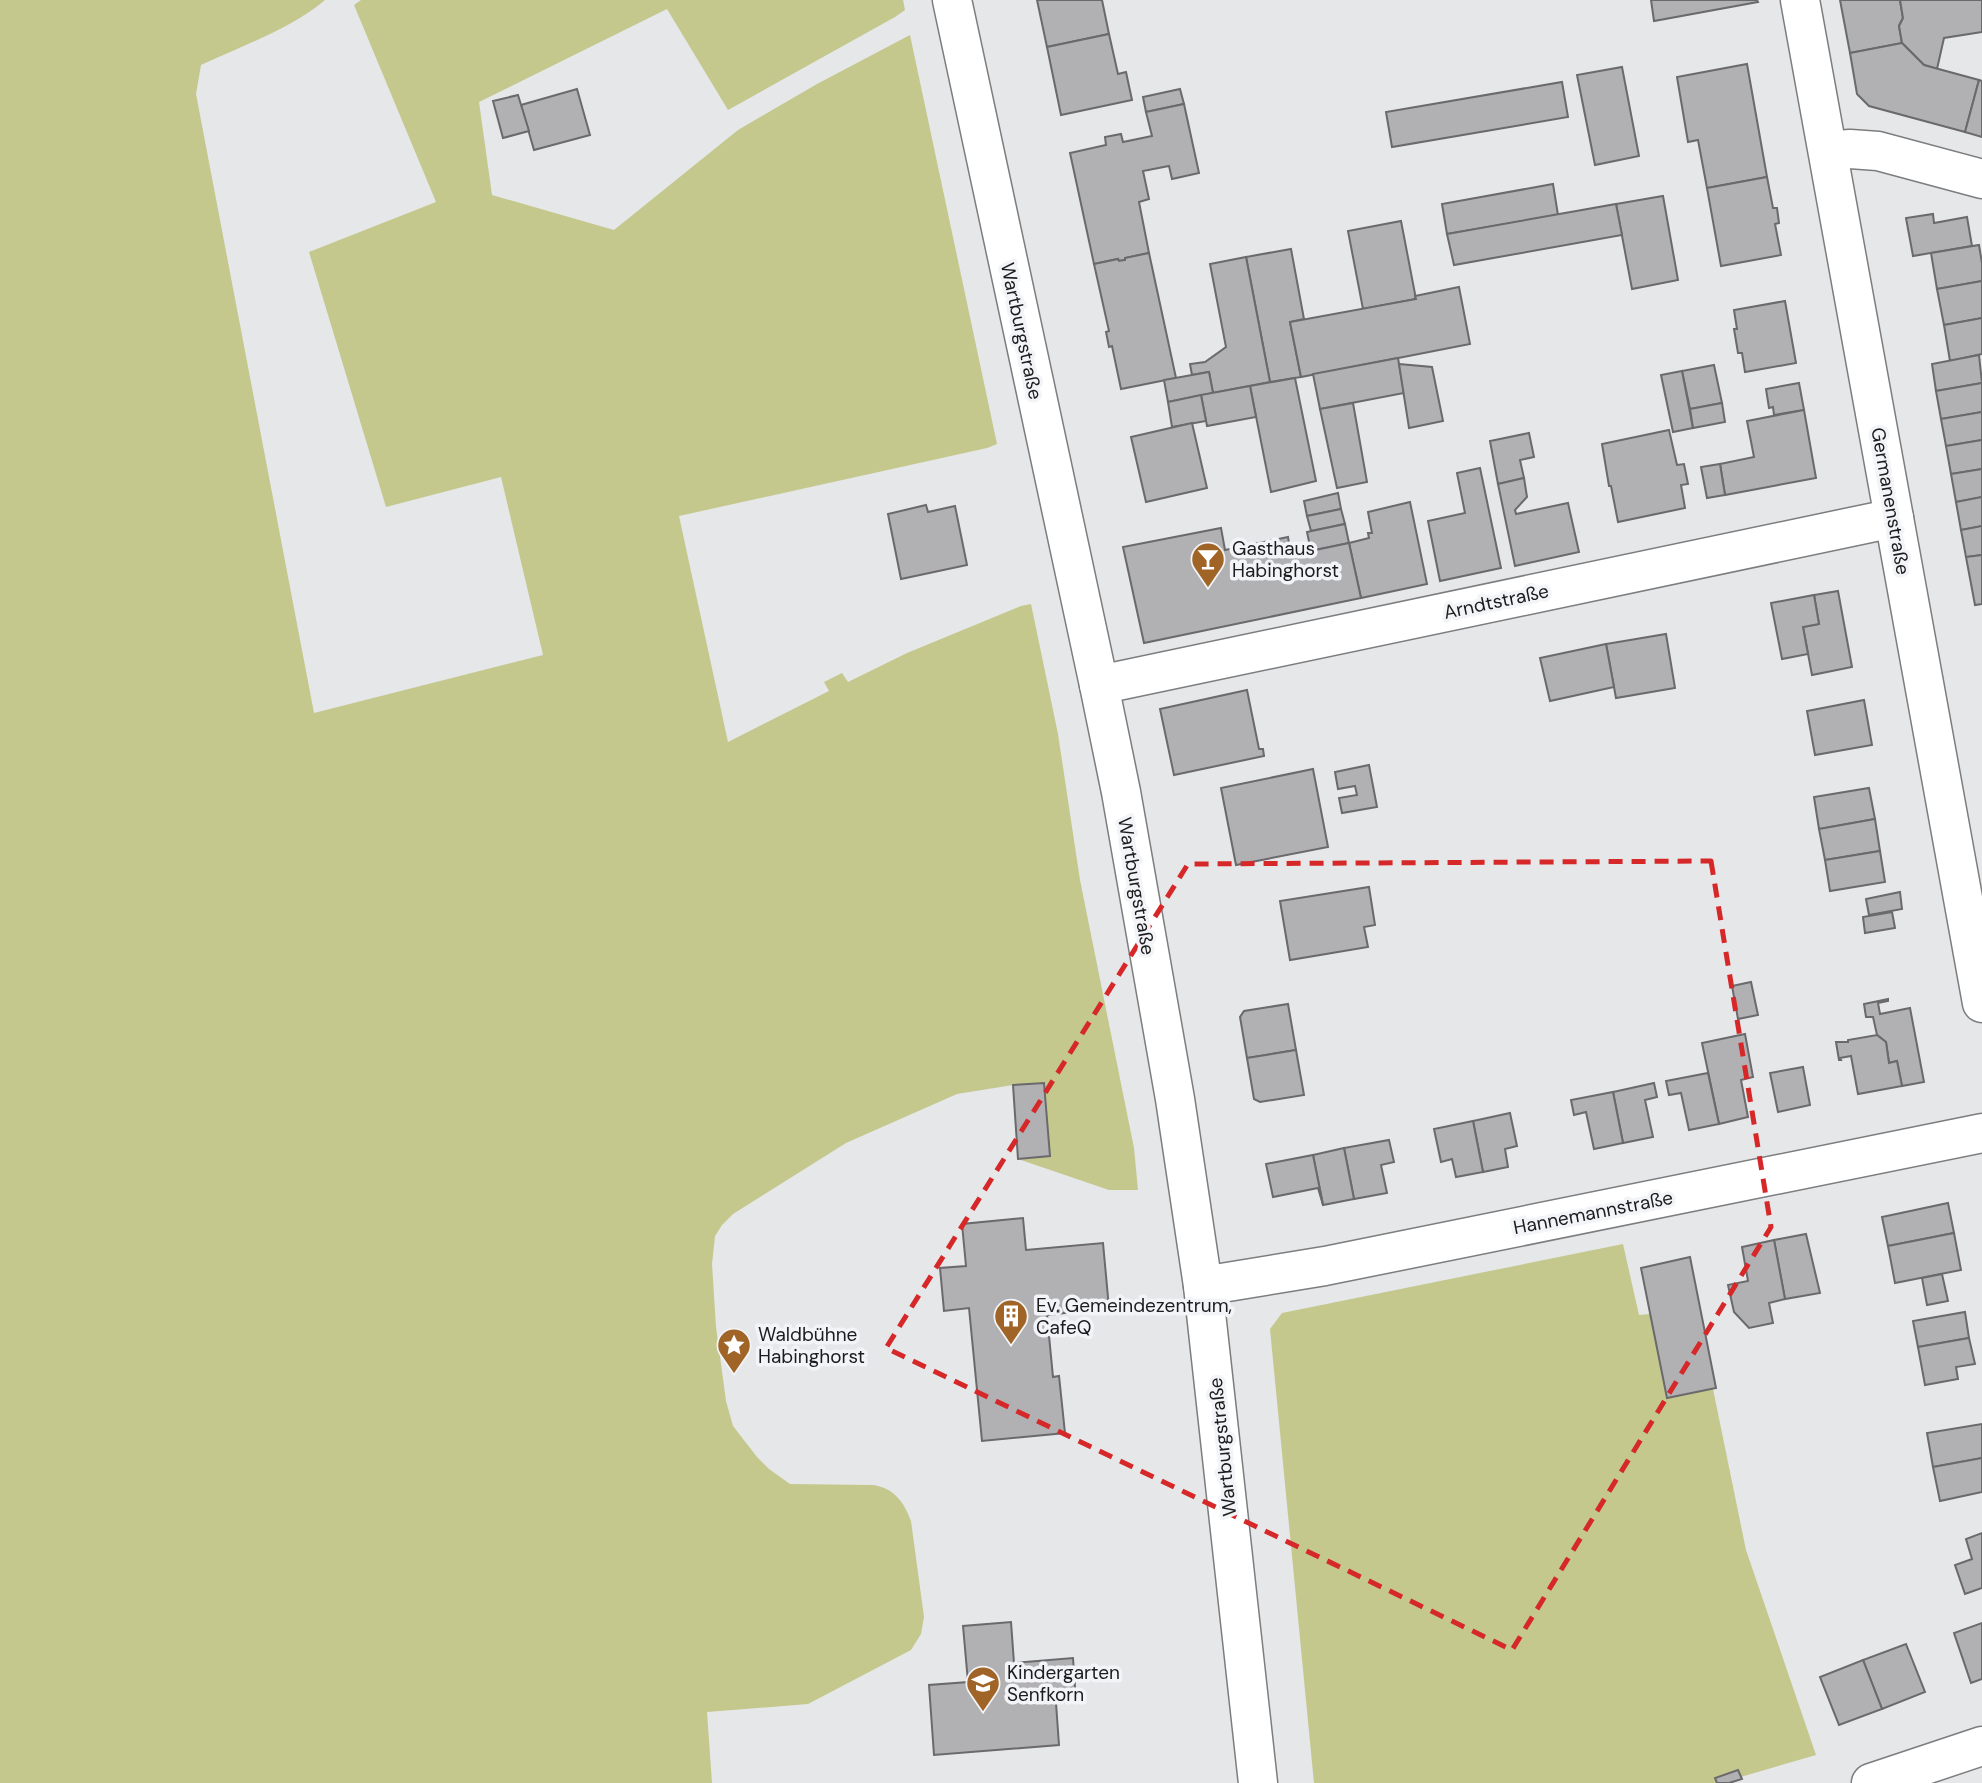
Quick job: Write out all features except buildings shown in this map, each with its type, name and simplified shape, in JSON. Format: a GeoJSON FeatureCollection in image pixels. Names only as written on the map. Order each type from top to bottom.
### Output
{"type":"FeatureCollection","features":[{"type":"Feature","properties":{"kind":"street","name":"Wartburgstraße"},"geometry":{"type":"LineString","coordinates":[[952,0],[1121,792],[1172,1085],[1203,1286],[1258,1783]]}},
{"type":"Feature","properties":{"kind":"street","name":"Germanenstraße"},"geometry":{"type":"LineString","coordinates":[[1800,0],[1982,1003]]}},
{"type":"Feature","properties":{"kind":"street"},"geometry":{"type":"LineString","coordinates":[[1828,151],[1878,151],[1982,179]]}},
{"type":"Feature","properties":{"kind":"street","name":"Arndtstraße"},"geometry":{"type":"LineString","coordinates":[[1099,685],[1894,518]]}},
{"type":"Feature","properties":{"kind":"street","name":"Hannemannstraße"},"geometry":{"type":"LineString","coordinates":[[1203,1286],[1338,1263],[1982,1133]]}},
{"type":"Feature","properties":{"kind":"street"},"geometry":{"type":"LineString","coordinates":[[1871,1783],[1982,1746]]}},
{"type":"Feature","properties":{"kind":"highlighted area"},"geometry":{"type":"Polygon","coordinates":[[[1711,861],[1771,1227],[1512,1650],[886,1348],[1188,864],[1711,861]]]}},
{"type":"Feature","properties":{"kind":"green space"},"geometry":{"type":"Polygon","coordinates":[[[0,0],[325,0],[297,20],[201,65],[196,94],[314,713],[543,655],[501,477],[386,507],[309,252],[436,202],[354,5],[361,0],[903,0],[905,10],[895,17],[728,110],[667,9],[479,102],[492,195],[614,230],[738,130],[910,35],[997,444],[679,516],[728,742],[829,691],[824,682],[842,673],[848,682],[907,653],[1031,604],[1058,734],[1080,880],[1134,1148],[1138,1190],[1109,1190],[1018,1159],[1050,1156],[1044,1083],[957,1094],[846,1143],[733,1214],[722,1225],[715,1236],[712,1264],[716,1327],[726,1401],[733,1426],[757,1457],[790,1484],[873,1485],[887,1489],[897,1497],[911,1521],[924,1617],[921,1634],[911,1650],[808,1704],[707,1712],[712,1783],[0,1783],[0,0]]]}},
{"type":"Feature","properties":{"kind":"green space"},"geometry":{"type":"Polygon","coordinates":[[[1623,1244],[1639,1315],[1650,1314],[1667,1398],[1713,1389],[1746,1550],[1816,1755],[1720,1783],[1314,1783],[1270,1329],[1282,1313],[1623,1244]]]}},
{"type":"Feature","properties":{"kind":"place","name":"Gasthaus Habinghorst"},"geometry":{"type":"Point","coordinates":[1208,589]}},
{"type":"Feature","properties":{"kind":"place","name":"Ev. Gemeindezentrum, CafeQ"},"geometry":{"type":"Point","coordinates":[1011,1346]}},
{"type":"Feature","properties":{"kind":"place","name":"Waldbühne Habinghorst"},"geometry":{"type":"Point","coordinates":[734,1375]}},
{"type":"Feature","properties":{"kind":"place","name":"Kindergarten Senfkorn"},"geometry":{"type":"Point","coordinates":[983,1713]}}]}
